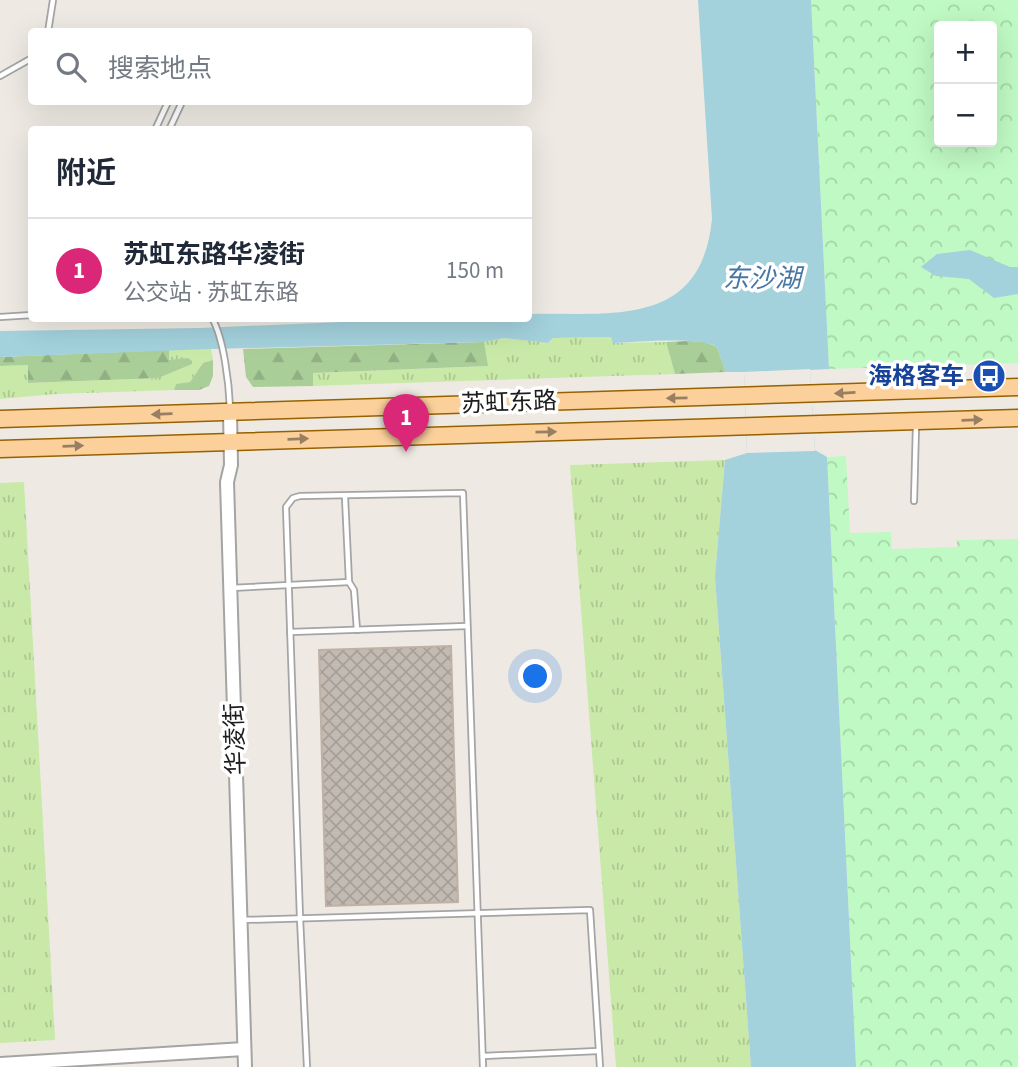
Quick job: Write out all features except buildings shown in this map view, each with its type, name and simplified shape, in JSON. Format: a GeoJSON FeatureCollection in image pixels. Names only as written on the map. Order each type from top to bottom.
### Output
{"type":"FeatureCollection","features":[{"type":"Feature","properties":{"kind":"main road","name":"苏虹东路"},"geometry":{"type":"LineString","coordinates":[[0,419],[1018,387]]}},
{"type":"Feature","properties":{"kind":"main road","name":"苏虹东路"},"geometry":{"type":"LineString","coordinates":[[0,449],[1018,418]]}},
{"type":"Feature","properties":{"kind":"street","name":"华凌街"},"geometry":{"type":"LineString","coordinates":[[230,412],[230,465],[227,482],[245,1067]]}},
{"type":"Feature","properties":{"kind":"street"},"geometry":{"type":"LineString","coordinates":[[0,1064],[244,1049]]}},
{"type":"Feature","properties":{"kind":"lane"},"geometry":{"type":"LineString","coordinates":[[49,28],[53,0]]}},
{"type":"Feature","properties":{"kind":"lane"},"geometry":{"type":"LineString","coordinates":[[0,76],[28,60]]}},
{"type":"Feature","properties":{"kind":"lane"},"geometry":{"type":"LineString","coordinates":[[157,126],[167,105]]}},
{"type":"Feature","properties":{"kind":"lane"},"geometry":{"type":"LineString","coordinates":[[171,126],[181,105]]}},
{"type":"Feature","properties":{"kind":"lane"},"geometry":{"type":"LineString","coordinates":[[0,317],[28,315]]}},
{"type":"Feature","properties":{"kind":"lane"},"geometry":{"type":"LineString","coordinates":[[214,322],[229,391],[230,412]]}},
{"type":"Feature","properties":{"kind":"lane"},"geometry":{"type":"LineString","coordinates":[[915,501],[916,421]]}},
{"type":"Feature","properties":{"kind":"lane"},"geometry":{"type":"LineString","coordinates":[[307,1067],[286,507],[300,496],[463,493],[483,1067]]}},
{"type":"Feature","properties":{"kind":"lane"},"geometry":{"type":"LineString","coordinates":[[345,497],[349,582],[354,590],[357,630]]}},
{"type":"Feature","properties":{"kind":"lane"},"geometry":{"type":"LineString","coordinates":[[230,588],[349,582]]}},
{"type":"Feature","properties":{"kind":"lane"},"geometry":{"type":"LineString","coordinates":[[290,632],[467,626]]}},
{"type":"Feature","properties":{"kind":"lane"},"geometry":{"type":"LineString","coordinates":[[240,920],[590,910],[600,1067]]}},
{"type":"Feature","properties":{"kind":"lane"},"geometry":{"type":"LineString","coordinates":[[483,1056],[598,1051]]}},
{"type":"Feature","properties":{"kind":"green space"},"geometry":{"type":"Polygon","coordinates":[[[811,0],[1018,0],[1018,363],[829,369],[811,0]]]}},
{"type":"Feature","properties":{"kind":"green space"},"geometry":{"type":"Polygon","coordinates":[[[611,337],[613,343],[666,342],[675,374],[313,386],[313,373],[487,366],[484,342],[504,338],[548,343],[553,338],[611,337]]]}},
{"type":"Feature","properties":{"kind":"green space"},"geometry":{"type":"Polygon","coordinates":[[[484,342],[488,366],[313,373],[313,386],[253,387],[246,377],[243,349],[484,342]]]}},
{"type":"Feature","properties":{"kind":"green space"},"geometry":{"type":"Polygon","coordinates":[[[666,342],[705,342],[717,347],[726,372],[675,374],[666,342]]]}},
{"type":"Feature","properties":{"kind":"green space"},"geometry":{"type":"Polygon","coordinates":[[[211,349],[213,360],[203,363],[190,382],[176,384],[174,390],[56,394],[0,399],[0,366],[28,365],[29,383],[158,378],[169,361],[169,350],[211,349]]]}},
{"type":"Feature","properties":{"kind":"green space"},"geometry":{"type":"Polygon","coordinates":[[[169,350],[169,360],[188,358],[192,364],[158,378],[28,383],[28,365],[0,366],[0,357],[169,350]]]}},
{"type":"Feature","properties":{"kind":"green space"},"geometry":{"type":"Polygon","coordinates":[[[213,360],[213,376],[209,386],[199,390],[174,390],[176,384],[190,382],[203,363],[213,360]]]}},
{"type":"Feature","properties":{"kind":"green space"},"geometry":{"type":"Polygon","coordinates":[[[846,456],[850,533],[891,532],[892,549],[957,547],[957,540],[1018,539],[1018,1067],[856,1067],[827,457],[846,456]]]}},
{"type":"Feature","properties":{"kind":"green space"},"geometry":{"type":"Polygon","coordinates":[[[725,460],[715,577],[751,1067],[616,1067],[570,465],[725,460]]]}},
{"type":"Feature","properties":{"kind":"green space"},"geometry":{"type":"Polygon","coordinates":[[[24,482],[55,1040],[0,1043],[0,483],[24,482]]]}},
{"type":"Feature","properties":{"kind":"water","name":"东沙湖"},"geometry":{"type":"Polygon","coordinates":[[[698,0],[811,0],[829,369],[810,370],[815,450],[827,457],[856,1067],[751,1067],[715,577],[725,460],[747,453],[744,372],[726,372],[717,347],[682,341],[613,343],[611,337],[553,338],[548,343],[504,338],[484,342],[0,357],[0,331],[200,328],[341,322],[532,322],[532,314],[591,314],[647,307],[671,297],[690,280],[704,255],[712,219],[698,0]]]}},
{"type":"Feature","properties":{"kind":"water"},"geometry":{"type":"Polygon","coordinates":[[[970,250],[1010,267],[1018,267],[1018,294],[994,298],[969,279],[936,276],[921,267],[937,254],[970,250]]]}},
{"type":"Feature","properties":{"kind":"pier"},"geometry":{"type":"Polygon","coordinates":[[[810,369],[815,451],[747,453],[744,372],[810,369]]]}},
{"type":"Feature","properties":{"kind":"place","name":"海格客车"},"geometry":{"type":"Point","coordinates":[989,376]}},
{"type":"Feature","properties":{"kind":"place","name":"苏虹东路华凌街"},"geometry":{"type":"Point","coordinates":[406,452]}}]}
